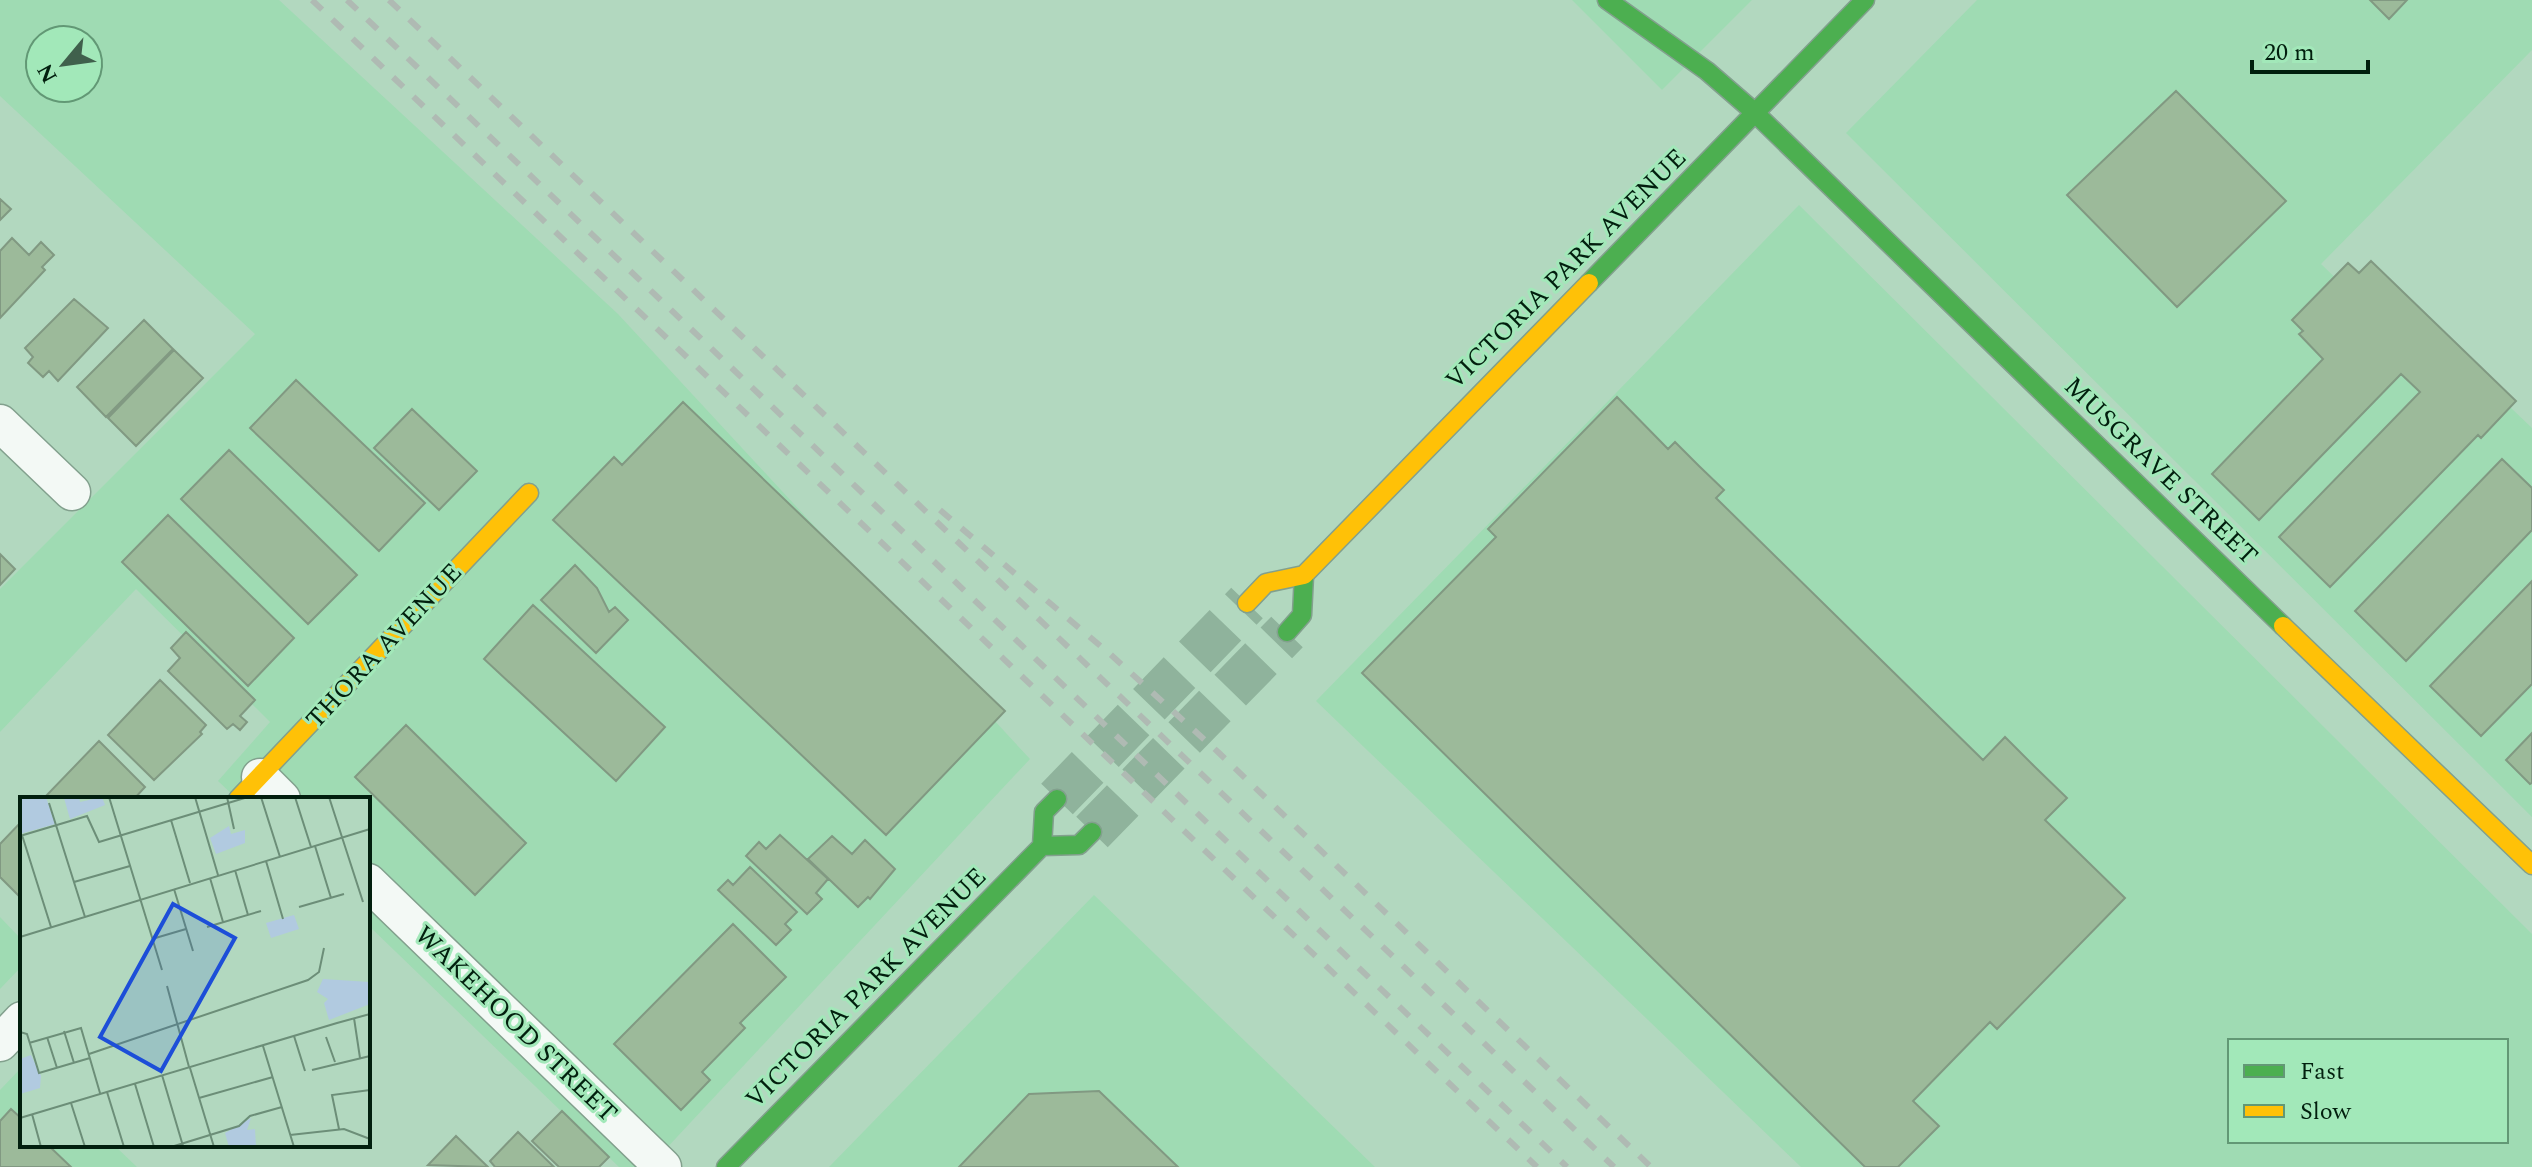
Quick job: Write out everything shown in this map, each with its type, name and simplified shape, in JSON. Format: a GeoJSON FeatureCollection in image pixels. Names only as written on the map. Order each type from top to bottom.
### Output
{"type":"FeatureCollection","features":[{"type":"Feature","properties":{"kind":"street","name":"MUSGRAVE STREET"},"geometry":{"type":"LineString","coordinates":[[1607,0],[1708,70],[1758,111],[1796,156],[2532,865]]}},
{"type":"Feature","properties":{"kind":"street","name":"VICTORIA PARK AVENUE"},"geometry":{"type":"LineString","coordinates":[[1304,575],[1865,0]]}},
{"type":"Feature","properties":{"kind":"street"},"geometry":{"type":"LineString","coordinates":[[0,423],[72,492]]}},
{"type":"Feature","properties":{"kind":"street","name":"THORA AVENUE"},"geometry":{"type":"LineString","coordinates":[[260,792],[529,493]]}},
{"type":"Feature","properties":{"kind":"street"},"geometry":{"type":"LineString","coordinates":[[1247,603],[1266,583],[1304,575],[1302,615],[1287,632]]}},
{"type":"Feature","properties":{"kind":"street"},"geometry":{"type":"LineString","coordinates":[[1057,799],[1044,812],[1042,846],[1079,845],[1092,832]]}},
{"type":"Feature","properties":{"kind":"street","name":"VICTORIA PARK AVENUE"},"geometry":{"type":"LineString","coordinates":[[726,1167],[1042,846]]}},
{"type":"Feature","properties":{"kind":"street","name":"WAKEHOOD STREET"},"geometry":{"type":"LineString","coordinates":[[370,884],[663,1167]]}},
{"type":"Feature","properties":{"kind":"street"},"geometry":{"type":"LineString","coordinates":[[0,1043],[20,1022]]}},
{"type":"Feature","properties":{"kind":"shaded area"},"geometry":{"type":"Polygon","coordinates":[[[0,0],[279,0],[618,314],[1030,759],[649,1167],[619,1167],[370,927],[370,797],[235,797],[218,781],[270,722],[136,589],[0,732],[0,589],[255,334],[0,96],[0,0]]]}},
{"type":"Feature","properties":{"kind":"shaded area"},"geometry":{"type":"Polygon","coordinates":[[[1572,0],[1752,0],[1662,90],[1572,0]]]}},
{"type":"Feature","properties":{"kind":"shaded area"},"geometry":{"type":"Polygon","coordinates":[[[1977,0],[2532,0],[2532,50],[2321,264],[2351,293],[2379,282],[2532,428],[2532,817],[1846,133],[1977,0]]]}},
{"type":"Feature","properties":{"kind":"shaded area"},"geometry":{"type":"Polygon","coordinates":[[[1799,205],[2532,934],[2532,1167],[1801,1167],[1316,701],[1799,205]]]}},
{"type":"Feature","properties":{"kind":"shaded area"},"geometry":{"type":"Polygon","coordinates":[[[1094,895],[1375,1167],[829,1167],[1094,895]]]}},
{"type":"Feature","properties":{"kind":"shaded area"},"geometry":{"type":"Polygon","coordinates":[[[0,917],[20,938],[20,968],[0,989],[0,917]]]}},
{"type":"Feature","properties":{"kind":"shaded area"},"geometry":{"type":"Polygon","coordinates":[[[20,1069],[20,1147],[116,1147],[137,1167],[0,1167],[0,1090],[20,1069]]]}},
{"type":"Feature","properties":{"kind":"building"},"geometry":{"type":"Polygon","coordinates":[[[2370,0],[2407,0],[2389,19],[2370,0]]]}},
{"type":"Feature","properties":{"kind":"building"},"geometry":{"type":"Polygon","coordinates":[[[2176,91],[2286,201],[2177,307],[2067,195],[2176,91]]]}},
{"type":"Feature","properties":{"kind":"building"},"geometry":{"type":"Polygon","coordinates":[[[0,199],[11,209],[0,220],[0,199]]]}},
{"type":"Feature","properties":{"kind":"building"},"geometry":{"type":"Polygon","coordinates":[[[12,238],[29,255],[41,242],[54,255],[42,267],[45,270],[0,318],[0,251],[12,238]]]}},
{"type":"Feature","properties":{"kind":"building"},"geometry":{"type":"Polygon","coordinates":[[[2371,261],[2516,401],[2481,438],[2478,435],[2330,587],[2279,537],[2420,392],[2401,374],[2259,520],[2212,474],[2323,359],[2299,334],[2303,331],[2292,320],[2348,263],[2359,273],[2371,261]]]}},
{"type":"Feature","properties":{"kind":"building"},"geometry":{"type":"Polygon","coordinates":[[[74,299],[108,328],[58,381],[49,371],[43,377],[28,363],[33,357],[25,348],[74,299]]]}},
{"type":"Feature","properties":{"kind":"building"},"geometry":{"type":"Polygon","coordinates":[[[144,320],[173,349],[106,417],[77,387],[144,320]]]}},
{"type":"Feature","properties":{"kind":"building"},"geometry":{"type":"Polygon","coordinates":[[[174,350],[203,378],[136,446],[108,418],[174,350]]]}},
{"type":"Feature","properties":{"kind":"building"},"geometry":{"type":"Polygon","coordinates":[[[296,380],[425,503],[379,551],[250,428],[296,380]]]}},
{"type":"Feature","properties":{"kind":"building"},"geometry":{"type":"Polygon","coordinates":[[[1617,397],[1668,449],[1675,442],[1724,490],[1716,498],[1983,760],[2005,737],[2067,798],[2045,820],[2125,898],[1997,1029],[1990,1022],[1913,1101],[1939,1126],[1898,1167],[1865,1167],[1362,673],[1496,537],[1488,529],[1617,397]]]}},
{"type":"Feature","properties":{"kind":"building"},"geometry":{"type":"Polygon","coordinates":[[[683,402],[1005,711],[886,835],[553,520],[614,457],[622,465],[683,402]]]}},
{"type":"Feature","properties":{"kind":"building"},"geometry":{"type":"Polygon","coordinates":[[[412,409],[477,471],[439,510],[374,448],[412,409]]]}},
{"type":"Feature","properties":{"kind":"building"},"geometry":{"type":"Polygon","coordinates":[[[229,450],[357,575],[308,624],[181,499],[229,450]]]}},
{"type":"Feature","properties":{"kind":"building"},"geometry":{"type":"Polygon","coordinates":[[[2502,459],[2532,488],[2532,530],[2406,661],[2355,611],[2502,459]]]}},
{"type":"Feature","properties":{"kind":"building"},"geometry":{"type":"Polygon","coordinates":[[[168,515],[294,638],[248,686],[122,562],[168,515]]]}},
{"type":"Feature","properties":{"kind":"building"},"geometry":{"type":"Polygon","coordinates":[[[0,554],[15,569],[0,585],[0,554]]]}},
{"type":"Feature","properties":{"kind":"building"},"geometry":{"type":"Polygon","coordinates":[[[575,565],[597,588],[609,612],[615,607],[628,620],[596,653],[541,600],[575,565]]]}},
{"type":"Feature","properties":{"kind":"building"},"geometry":{"type":"Polygon","coordinates":[[[2532,581],[2532,684],[2481,736],[2430,686],[2532,581]]]}},
{"type":"Feature","properties":{"kind":"building"},"geometry":{"type":"Polygon","coordinates":[[[533,605],[665,727],[616,781],[484,659],[533,605]]]}},
{"type":"Feature","properties":{"kind":"building"},"geometry":{"type":"Polygon","coordinates":[[[186,632],[255,700],[240,716],[247,722],[240,730],[233,724],[227,729],[168,671],[180,658],[171,648],[186,632]]]}},
{"type":"Feature","properties":{"kind":"building"},"geometry":{"type":"Polygon","coordinates":[[[160,680],[206,725],[200,732],[202,734],[154,780],[108,735],[160,680]]]}},
{"type":"Feature","properties":{"kind":"building"},"geometry":{"type":"Polygon","coordinates":[[[406,725],[526,843],[475,895],[355,777],[406,725]]]}},
{"type":"Feature","properties":{"kind":"building"},"geometry":{"type":"Polygon","coordinates":[[[2532,733],[2532,783],[2530,784],[2506,760],[2532,733]]]}},
{"type":"Feature","properties":{"kind":"building"},"geometry":{"type":"Polygon","coordinates":[[[99,741],[145,787],[136,797],[45,797],[99,741]]]}},
{"type":"Feature","properties":{"kind":"building"},"geometry":{"type":"Polygon","coordinates":[[[20,823],[20,897],[0,877],[0,844],[20,823]]]}},
{"type":"Feature","properties":{"kind":"building"},"geometry":{"type":"Polygon","coordinates":[[[780,835],[828,879],[816,893],[822,899],[807,914],[746,856],[759,842],[766,849],[780,835]]]}},
{"type":"Feature","properties":{"kind":"building"},"geometry":{"type":"Polygon","coordinates":[[[832,836],[852,854],[865,840],[895,869],[870,899],[868,897],[858,907],[808,859],[832,836]]]}},
{"type":"Feature","properties":{"kind":"building"},"geometry":{"type":"Polygon","coordinates":[[[750,867],[797,912],[785,924],[791,930],[776,945],[718,890],[728,880],[733,885],[750,867]]]}},
{"type":"Feature","properties":{"kind":"building"},"geometry":{"type":"Polygon","coordinates":[[[733,924],[786,977],[740,1023],[745,1028],[702,1072],[710,1080],[681,1110],[614,1044],[733,924]]]}},
{"type":"Feature","properties":{"kind":"building"},"geometry":{"type":"Polygon","coordinates":[[[1099,1091],[1178,1167],[959,1167],[1029,1094],[1099,1091]]]}},
{"type":"Feature","properties":{"kind":"building"},"geometry":{"type":"Polygon","coordinates":[[[11,1109],[20,1117],[20,1147],[50,1147],[71,1167],[0,1167],[0,1121],[11,1109]]]}},
{"type":"Feature","properties":{"kind":"building"},"geometry":{"type":"Polygon","coordinates":[[[562,1111],[609,1157],[599,1167],[559,1167],[532,1141],[562,1111]]]}},
{"type":"Feature","properties":{"kind":"building"},"geometry":{"type":"Polygon","coordinates":[[[518,1132],[554,1167],[495,1167],[490,1161],[518,1132]]]}},
{"type":"Feature","properties":{"kind":"building"},"geometry":{"type":"Polygon","coordinates":[[[456,1136],[488,1167],[428,1165],[456,1136]]]}},
{"type":"Feature","properties":{"kind":"tunnel"},"geometry":{"type":"LineString","coordinates":[[1057,799],[1247,603]]}},
{"type":"Feature","properties":{"kind":"tunnel"},"geometry":{"type":"LineString","coordinates":[[1092,832],[1287,632]]}},
{"type":"Feature","properties":{"kind":"railway"},"geometry":{"type":"LineString","coordinates":[[312,0],[1537,1167]]}},
{"type":"Feature","properties":{"kind":"railway"},"geometry":{"type":"LineString","coordinates":[[347,0],[1567,1167]]}},
{"type":"Feature","properties":{"kind":"railway"},"geometry":{"type":"LineString","coordinates":[[389,0],[1614,1167]]}},
{"type":"Feature","properties":{"kind":"railway"},"geometry":{"type":"LineString","coordinates":[[940,510],[1110,654],[1218,752],[1651,1167]]}},
{"type":"Feature","properties":{"kind":"traffic: fast"},"geometry":{"type":"LineString","coordinates":[[1607,0],[1707,71],[1752,110],[2283,626]]}},
{"type":"Feature","properties":{"kind":"traffic: fast"},"geometry":{"type":"LineString","coordinates":[[1589,283],[1865,0]]}},
{"type":"Feature","properties":{"kind":"traffic: fast"},"geometry":{"type":"LineString","coordinates":[[1287,632],[1302,615],[1304,575]]}},
{"type":"Feature","properties":{"kind":"traffic: fast"},"geometry":{"type":"LineString","coordinates":[[726,1167],[1042,846],[1044,812],[1057,799]]}},
{"type":"Feature","properties":{"kind":"traffic: fast"},"geometry":{"type":"LineString","coordinates":[[1042,846],[1079,845],[1092,832]]}},
{"type":"Feature","properties":{"kind":"traffic: slow"},"geometry":{"type":"LineString","coordinates":[[1247,603],[1266,583],[1304,575],[1589,283]]}},
{"type":"Feature","properties":{"kind":"traffic: slow"},"geometry":{"type":"LineString","coordinates":[[240,797],[529,493]]}},
{"type":"Feature","properties":{"kind":"traffic: slow"},"geometry":{"type":"LineString","coordinates":[[2283,626],[2532,865]]}}]}
